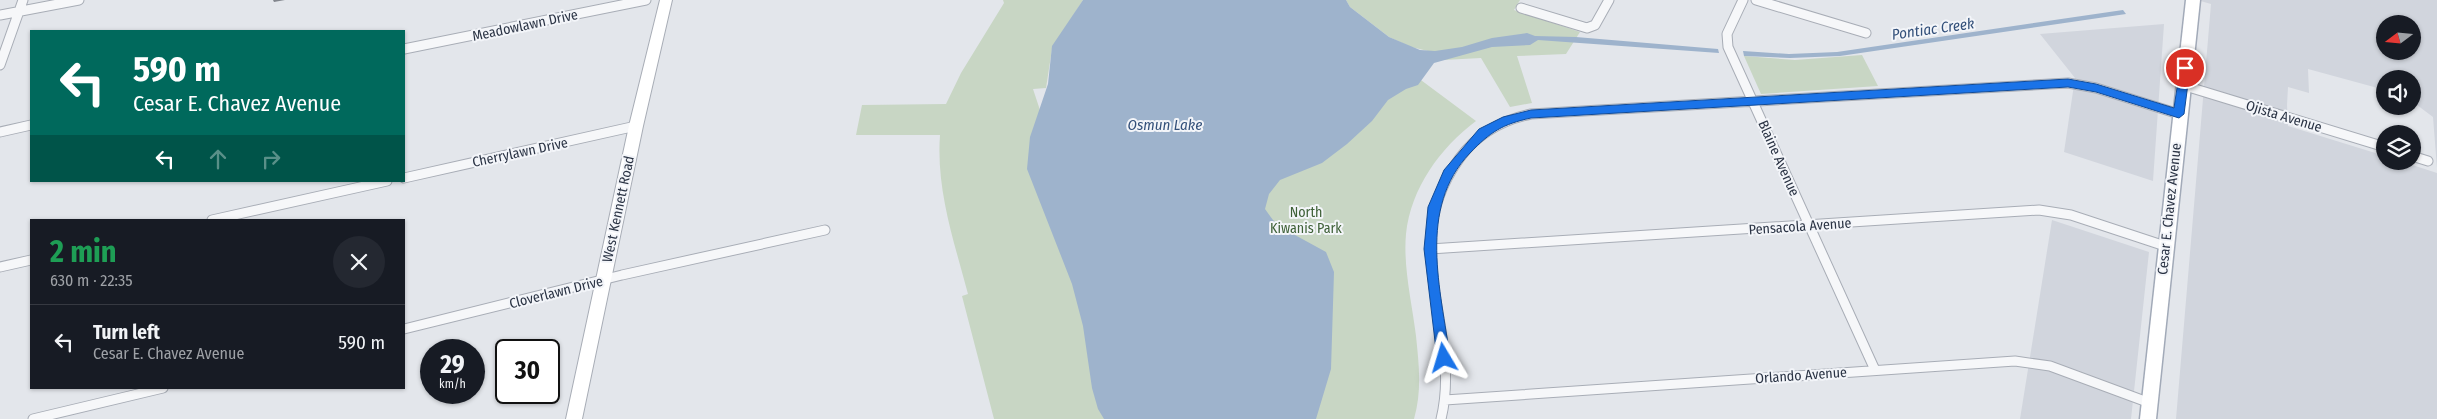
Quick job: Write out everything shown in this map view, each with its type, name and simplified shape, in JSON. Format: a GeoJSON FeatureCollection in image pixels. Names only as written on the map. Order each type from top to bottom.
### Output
{"type":"FeatureCollection","features":[{"type":"Feature","properties":{"kind":"main road","name":"Cesar E. Chavez Avenue"},"geometry":{"type":"LineString","coordinates":[[2149,411],[2182,85],[2193,0]]}},
{"type":"Feature","properties":{"kind":"street"},"geometry":{"type":"LineString","coordinates":[[0,65],[23,0]]}},
{"type":"Feature","properties":{"kind":"street"},"geometry":{"type":"LineString","coordinates":[[0,15],[79,0]]}},
{"type":"Feature","properties":{"kind":"street","name":"Meadowlawn Drive"},"geometry":{"type":"LineString","coordinates":[[405,49],[646,0]]}},
{"type":"Feature","properties":{"kind":"street","name":"West Kennett Road"},"geometry":{"type":"LineString","coordinates":[[574,419],[636,126],[666,0]]}},
{"type":"Feature","properties":{"kind":"street"},"geometry":{"type":"LineString","coordinates":[[1522,8],[1580,27],[1590,28],[1596,24],[1609,0]]}},
{"type":"Feature","properties":{"kind":"street","name":"Blaine Avenue"},"geometry":{"type":"LineString","coordinates":[[1743,0],[1728,32],[1727,42],[1875,370]]}},
{"type":"Feature","properties":{"kind":"street"},"geometry":{"type":"LineString","coordinates":[[1756,0],[1866,33]]}},
{"type":"Feature","properties":{"kind":"street"},"geometry":{"type":"LineString","coordinates":[[1441,419],[1445,400],[1446,377],[1430,249],[1434,207],[1448,173],[1483,132],[1506,119],[1531,114],[2072,83],[2179,114]]}},
{"type":"Feature","properties":{"kind":"street","name":"Ojista Avenue"},"geometry":{"type":"LineString","coordinates":[[2182,85],[2376,145]]}},
{"type":"Feature","properties":{"kind":"street"},"geometry":{"type":"LineString","coordinates":[[0,132],[30,125]]}},
{"type":"Feature","properties":{"kind":"street","name":"Cherrylawn Drive"},"geometry":{"type":"LineString","coordinates":[[405,178],[636,126]]}},
{"type":"Feature","properties":{"kind":"street"},"geometry":{"type":"LineString","coordinates":[[2421,159],[2428,161]]}},
{"type":"Feature","properties":{"kind":"street"},"geometry":{"type":"LineString","coordinates":[[216,219],[383,182]]}},
{"type":"Feature","properties":{"kind":"street","name":"Pensacola Avenue"},"geometry":{"type":"LineString","coordinates":[[1430,249],[2048,210],[2071,214],[2165,246]]}},
{"type":"Feature","properties":{"kind":"street","name":"Cloverlawn Drive"},"geometry":{"type":"LineString","coordinates":[[405,329],[603,280],[825,230]]}},
{"type":"Feature","properties":{"kind":"street"},"geometry":{"type":"LineString","coordinates":[[0,267],[30,260]]}},
{"type":"Feature","properties":{"kind":"street","name":"Orlando Avenue"},"geometry":{"type":"LineString","coordinates":[[1445,400],[2015,361],[2032,362],[2149,411]]}},
{"type":"Feature","properties":{"kind":"street"},"geometry":{"type":"LineString","coordinates":[[33,419],[159,389]]}},
{"type":"Feature","properties":{"kind":"shaded area"},"geometry":{"type":"Polygon","coordinates":[[[2197,0],[2437,0],[2437,168],[2433,117],[2421,108],[2421,70],[2376,70],[2376,88],[2308,69],[2309,93],[2288,87],[2287,105],[2288,126],[2376,153],[2376,170],[2421,170],[2421,168],[2437,173],[2437,419],[2176,419],[2211,4],[2197,0]]]}},
{"type":"Feature","properties":{"kind":"shaded area"},"geometry":{"type":"Polygon","coordinates":[[[2164,24],[2153,181],[2064,152],[2075,78],[2040,34],[2164,24]]]}},
{"type":"Feature","properties":{"kind":"shaded area"},"geometry":{"type":"Polygon","coordinates":[[[2052,220],[2149,252],[2131,419],[2020,419],[2052,220]]]}},
{"type":"Feature","properties":{"kind":"green space","name":"North Kiwanis Park"},"geometry":{"type":"Polygon","coordinates":[[[1003,0],[1083,0],[1052,49],[1046,88],[1033,89],[1128,376],[1182,185],[1398,63],[1476,121],[1439,156],[1429,170],[1414,201],[1409,217],[1405,247],[1419,378],[1417,409],[1414,419],[994,419],[962,296],[968,294],[943,196],[939,155],[940,135],[856,135],[862,105],[946,104],[961,73],[1004,3],[1003,0]]]}},
{"type":"Feature","properties":{"kind":"green space"},"geometry":{"type":"Polygon","coordinates":[[[1346,0],[1520,0],[1514,10],[1580,32],[1566,54],[1517,56],[1532,103],[1510,107],[1481,58],[1443,60],[1428,51],[1411,47],[1389,37],[1350,7],[1346,0]]]}},
{"type":"Feature","properties":{"kind":"green space"},"geometry":{"type":"Polygon","coordinates":[[[1862,55],[1878,86],[1761,94],[1744,56],[1795,60],[1862,55]]]}},
{"type":"Feature","properties":{"kind":"water","name":"Osmun Lake"},"geometry":{"type":"Polygon","coordinates":[[[1083,0],[1346,0],[1350,7],[1389,37],[1420,50],[1435,51],[1462,47],[1492,38],[1527,33],[1535,36],[1576,37],[1718,49],[1719,53],[1538,40],[1530,45],[1492,47],[1434,63],[1418,85],[1406,89],[1388,100],[1372,121],[1347,144],[1322,163],[1280,180],[1269,194],[1265,209],[1273,220],[1284,229],[1326,252],[1334,272],[1331,369],[1316,419],[1104,419],[1098,409],[1092,388],[1083,326],[1072,284],[1027,169],[1030,137],[1048,84],[1052,46],[1083,0]]]}},
{"type":"Feature","properties":{"kind":"water"},"geometry":{"type":"Polygon","coordinates":[[[2123,10],[2126,14],[1840,56],[1790,58],[1744,56],[1743,51],[1789,54],[1837,52],[2123,10]]]}},
{"type":"Feature","properties":{"kind":"route"},"geometry":{"type":"LineString","coordinates":[[1444,358],[1430,249],[1430,230],[1434,207],[1448,173],[1460,156],[1483,132],[1506,119],[1531,114],[2068,83],[2096,88],[2179,114],[2185,68]]}},
{"type":"Feature","properties":{"kind":"water label","name":"Pontiac Creek"},"geometry":{"type":"Point","coordinates":[1933,29]}}]}
